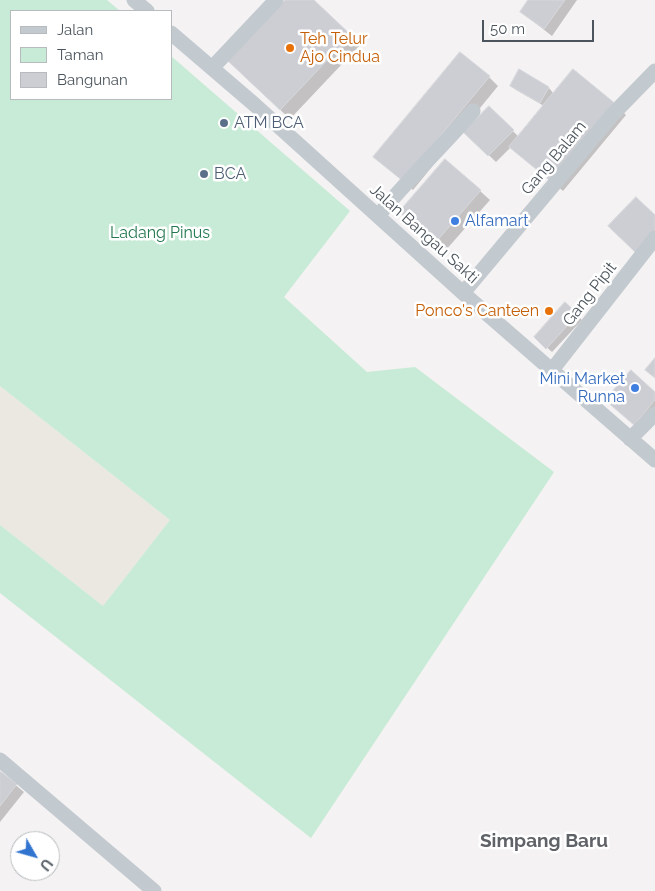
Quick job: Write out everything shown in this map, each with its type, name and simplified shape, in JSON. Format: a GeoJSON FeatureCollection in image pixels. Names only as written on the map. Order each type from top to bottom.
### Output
{"type":"FeatureCollection","features":[{"type":"Feature","properties":{"kind":"street"},"geometry":{"type":"LineString","coordinates":[[134,0],[146,10]]}},
{"type":"Feature","properties":{"kind":"street"},"geometry":{"type":"LineString","coordinates":[[212,68],[276,0]]}},
{"type":"Feature","properties":{"kind":"street","name":"Jalan Bangau Sakti"},"geometry":{"type":"LineString","coordinates":[[172,34],[463,293],[655,460]]}},
{"type":"Feature","properties":{"kind":"street","name":"Gang Balam"},"geometry":{"type":"LineString","coordinates":[[463,293],[614,114],[655,70]]}},
{"type":"Feature","properties":{"kind":"street"},"geometry":{"type":"LineString","coordinates":[[378,216],[405,183],[448,140],[473,111]]}},
{"type":"Feature","properties":{"kind":"street","name":"Gang Pipit"},"geometry":{"type":"LineString","coordinates":[[552,370],[655,238]]}},
{"type":"Feature","properties":{"kind":"street"},"geometry":{"type":"LineString","coordinates":[[630,439],[655,414]]}},
{"type":"Feature","properties":{"kind":"street"},"geometry":{"type":"LineString","coordinates":[[0,760],[154,891]]}},
{"type":"Feature","properties":{"kind":"shaded area"},"geometry":{"type":"Polygon","coordinates":[[[0,386],[170,520],[103,606],[0,525],[0,386]]]}},
{"type":"Feature","properties":{"kind":"green space","name":"Ladang Pinus"},"geometry":{"type":"Polygon","coordinates":[[[0,0],[107,0],[119,10],[10,10],[10,100],[172,100],[172,57],[350,211],[284,297],[367,372],[415,367],[554,472],[311,838],[0,593],[0,525],[103,606],[170,520],[0,386],[0,0]]]}},
{"type":"Feature","properties":{"kind":"building","name":"Teh Telur Ajo Cindua"},"geometry":{"type":"Polygon","coordinates":[[[285,0],[314,0],[351,35],[280,110],[228,61],[285,0]]]}},
{"type":"Feature","properties":{"kind":"building"},"geometry":{"type":"Polygon","coordinates":[[[528,0],[565,0],[544,29],[520,12],[528,0]]]}},
{"type":"Feature","properties":{"kind":"building"},"geometry":{"type":"Polygon","coordinates":[[[460,52],[490,76],[403,181],[373,157],[460,52]]]}},
{"type":"Feature","properties":{"kind":"building"},"geometry":{"type":"Polygon","coordinates":[[[519,69],[549,87],[540,103],[510,86],[519,69]]]}},
{"type":"Feature","properties":{"kind":"building"},"geometry":{"type":"Polygon","coordinates":[[[573,69],[617,105],[553,183],[509,147],[573,69]]]}},
{"type":"Feature","properties":{"kind":"building"},"geometry":{"type":"Polygon","coordinates":[[[489,106],[514,130],[488,156],[463,132],[489,106]]]}},
{"type":"Feature","properties":{"kind":"building"},"geometry":{"type":"Polygon","coordinates":[[[445,159],[481,190],[435,243],[399,212],[445,159]]]}},
{"type":"Feature","properties":{"kind":"building"},"geometry":{"type":"Polygon","coordinates":[[[636,197],[655,215],[655,232],[635,252],[608,226],[636,197]]]}},
{"type":"Feature","properties":{"kind":"building"},"geometry":{"type":"Polygon","coordinates":[[[565,302],[578,314],[546,349],[534,337],[565,302]]]}},
{"type":"Feature","properties":{"kind":"building"},"geometry":{"type":"Polygon","coordinates":[[[655,358],[655,378],[645,370],[655,358]]]}},
{"type":"Feature","properties":{"kind":"building"},"geometry":{"type":"Polygon","coordinates":[[[631,370],[655,392],[655,400],[634,425],[605,400],[631,370]]]}},
{"type":"Feature","properties":{"kind":"building"},"geometry":{"type":"Polygon","coordinates":[[[0,771],[17,784],[0,806],[0,771]]]}},
{"type":"Feature","properties":{"kind":"place","name":"Teh Telur Ajo Cindua"},"geometry":{"type":"Point","coordinates":[290,48]}},
{"type":"Feature","properties":{"kind":"place","name":"ATM BCA"},"geometry":{"type":"Point","coordinates":[224,123]}},
{"type":"Feature","properties":{"kind":"place","name":"BCA"},"geometry":{"type":"Point","coordinates":[204,174]}},
{"type":"Feature","properties":{"kind":"place","name":"Alfamart"},"geometry":{"type":"Point","coordinates":[455,221]}},
{"type":"Feature","properties":{"kind":"place","name":"Ponco's Canteen"},"geometry":{"type":"Point","coordinates":[549,311]}},
{"type":"Feature","properties":{"kind":"place","name":"Mini Market Runna"},"geometry":{"type":"Point","coordinates":[635,388]}},
{"type":"Feature","properties":{"kind":"district","name":"Simpang Baru"},"geometry":{"type":"Point","coordinates":[544,841]}}]}
